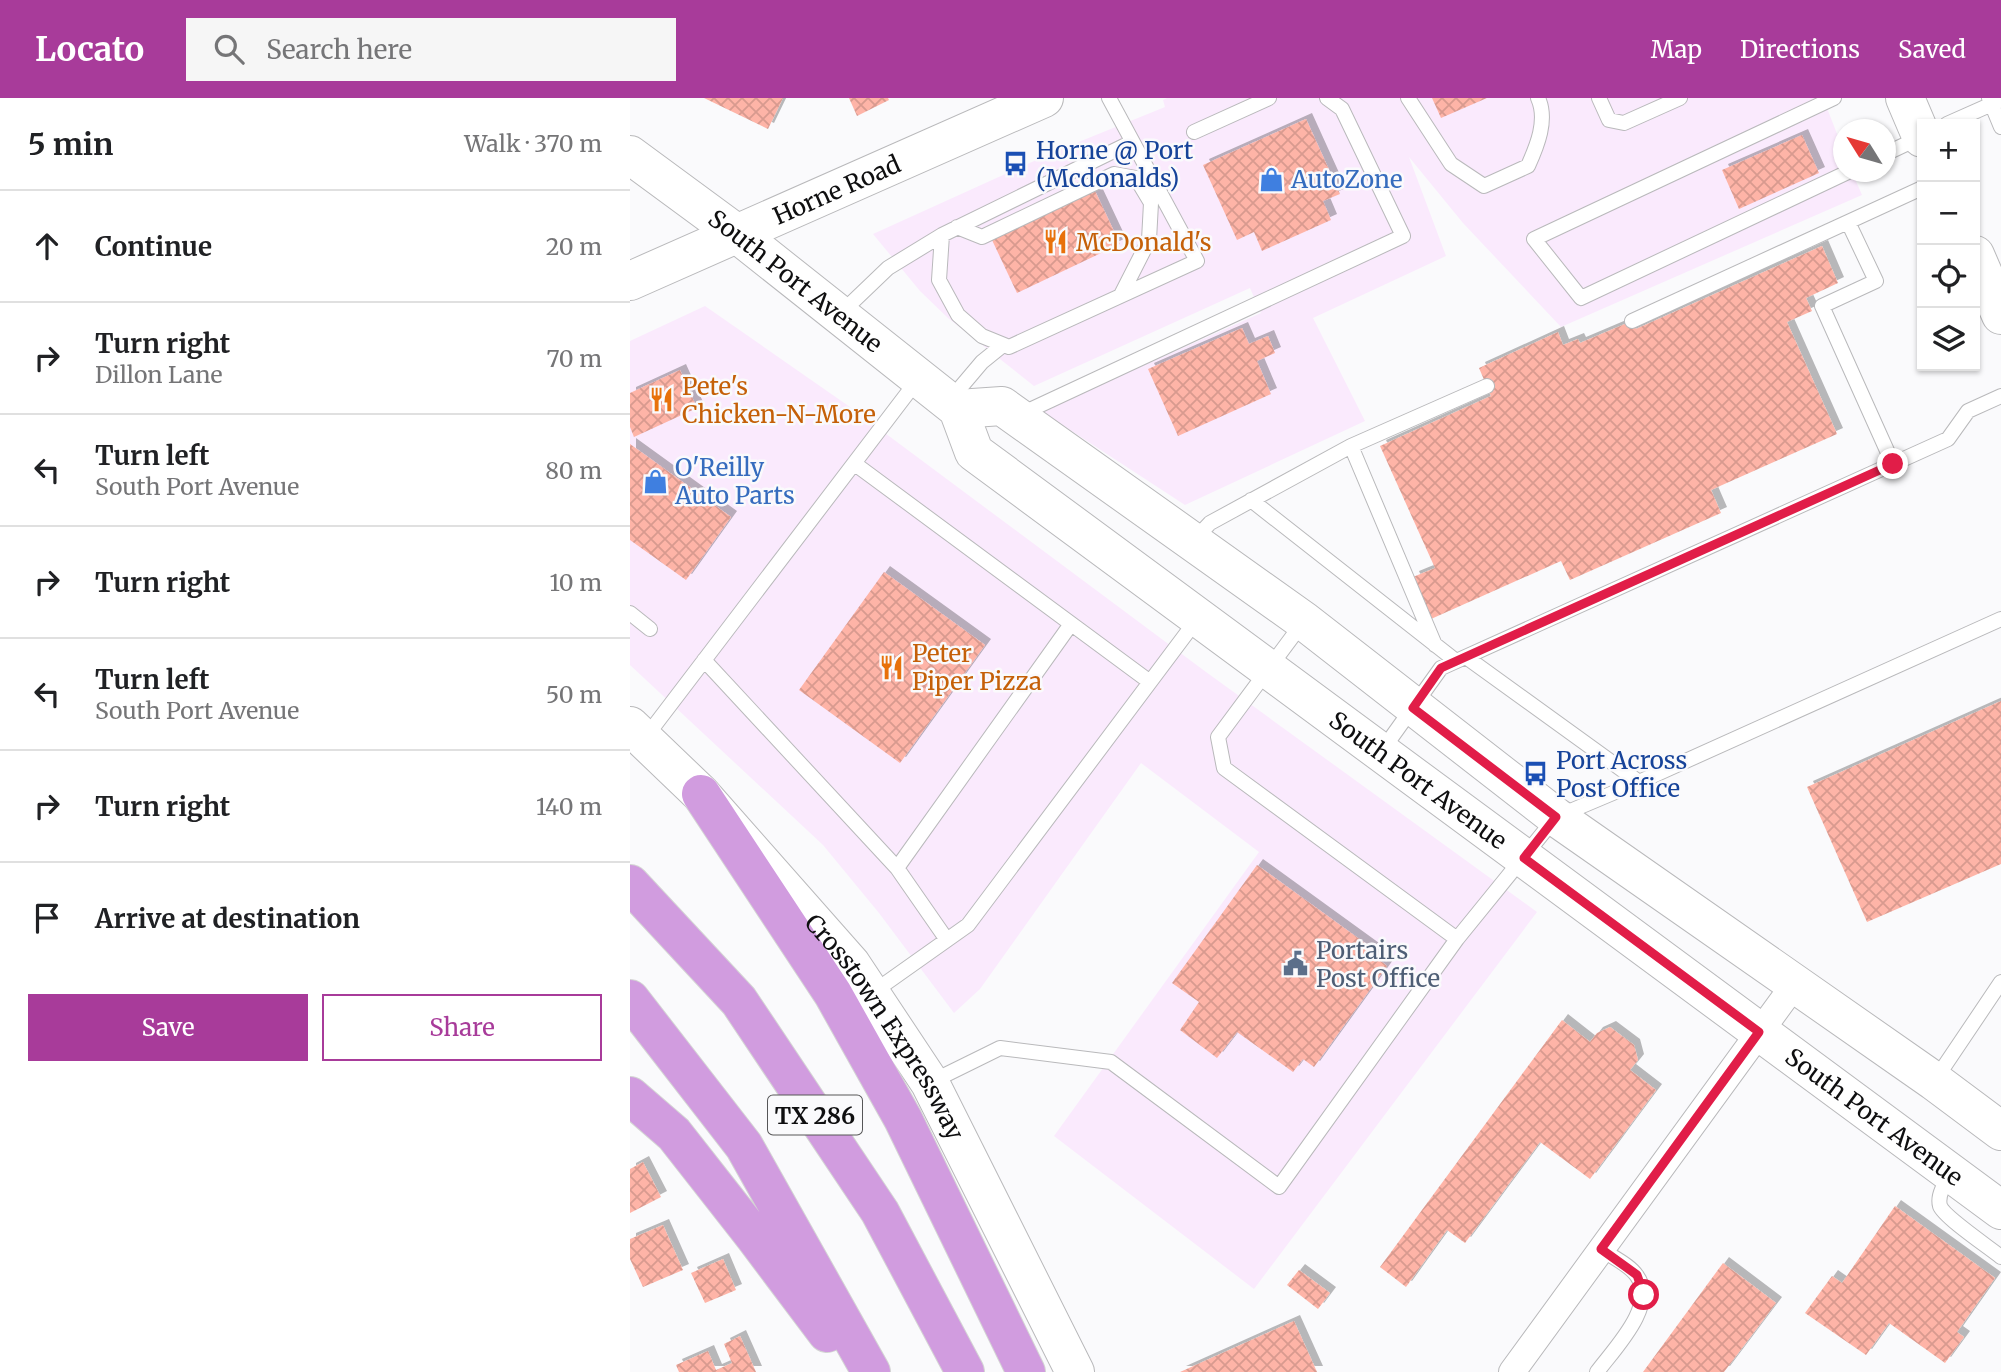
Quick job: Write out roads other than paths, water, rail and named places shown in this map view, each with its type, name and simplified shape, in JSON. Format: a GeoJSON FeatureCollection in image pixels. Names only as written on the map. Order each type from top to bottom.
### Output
{"type":"FeatureCollection","features":[{"type":"Feature","properties":{"kind":"highway"},"geometry":{"type":"LineString","coordinates":[[701,794],[833,994],[897,1107],[1026,1372]]}},
{"type":"Feature","properties":{"kind":"highway","name":"TX 286"},"geometry":{"type":"LineString","coordinates":[[630,884],[740,1001],[880,1212],[965,1372]]}},
{"type":"Feature","properties":{"kind":"highway","name":"TX 286"},"geometry":{"type":"LineString","coordinates":[[630,999],[744,1146],[871,1372]]}},
{"type":"Feature","properties":{"kind":"highway"},"geometry":{"type":"LineString","coordinates":[[630,1096],[674,1134],[856,1372]]}},
{"type":"Feature","properties":{"kind":"main road","name":"Horne Road"},"geometry":{"type":"LineString","coordinates":[[630,281],[1044,98]]}},
{"type":"Feature","properties":{"kind":"main road"},"geometry":{"type":"LineString","coordinates":[[1905,98],[1917,126]]}},
{"type":"Feature","properties":{"kind":"main road","name":"South Port Avenue"},"geometry":{"type":"LineString","coordinates":[[630,155],[736,233],[953,406],[974,452],[2001,1210]]}},
{"type":"Feature","properties":{"kind":"main road"},"geometry":{"type":"LineString","coordinates":[[1980,267],[2001,315]]}},
{"type":"Feature","properties":{"kind":"main road"},"geometry":{"type":"LineString","coordinates":[[953,406],[1002,407],[1016,416],[1304,621],[1556,817],[1934,1081],[2001,1131]]}},
{"type":"Feature","properties":{"kind":"main road","name":"Crosstown Expressway"},"geometry":{"type":"LineString","coordinates":[[637,732],[701,794],[851,964],[930,1083],[1075,1372]]}},
{"type":"Feature","properties":{"kind":"street"},"geometry":{"type":"LineString","coordinates":[[1512,1372],[1794,985]]}},
{"type":"Feature","properties":{"kind":"lane"},"geometry":{"type":"LineString","coordinates":[[942,235],[939,280],[958,315],[982,336],[1009,347],[1197,261],[1109,98]]}},
{"type":"Feature","properties":{"kind":"lane"},"geometry":{"type":"LineString","coordinates":[[1194,132],[1269,98]]}},
{"type":"Feature","properties":{"kind":"lane"},"geometry":{"type":"LineString","coordinates":[[1016,416],[1403,236],[1342,109],[1327,98]]}},
{"type":"Feature","properties":{"kind":"lane"},"geometry":{"type":"LineString","coordinates":[[1408,98],[1451,164],[1484,186],[1528,166],[1540,140],[1541,104],[1538,98]]}},
{"type":"Feature","properties":{"kind":"lane"},"geometry":{"type":"LineString","coordinates":[[1599,98],[1609,120],[1624,123],[1680,98]]}},
{"type":"Feature","properties":{"kind":"lane"},"geometry":{"type":"LineString","coordinates":[[1833,179],[1581,298],[1534,239],[1834,98]]}},
{"type":"Feature","properties":{"kind":"lane"},"geometry":{"type":"LineString","coordinates":[[1957,119],[1993,100],[2001,127]]}},
{"type":"Feature","properties":{"kind":"lane"},"geometry":{"type":"LineString","coordinates":[[1896,149],[1917,139]]}},
{"type":"Feature","properties":{"kind":"lane"},"geometry":{"type":"LineString","coordinates":[[839,315],[888,268],[942,235],[1132,142]]}},
{"type":"Feature","properties":{"kind":"lane"},"geometry":{"type":"LineString","coordinates":[[957,228],[982,237],[1114,174],[1136,178],[1151,202],[1149,240],[1121,295]]}},
{"type":"Feature","properties":{"kind":"lane"},"geometry":{"type":"LineString","coordinates":[[1632,321],[1917,190]]}},
{"type":"Feature","properties":{"kind":"lane"},"geometry":{"type":"LineString","coordinates":[[1848,222],[1876,281],[1822,306],[1893,464]]}},
{"type":"Feature","properties":{"kind":"lane"},"geometry":{"type":"LineString","coordinates":[[953,406],[982,362],[1003,345]]}},
{"type":"Feature","properties":{"kind":"lane"},"geometry":{"type":"LineString","coordinates":[[637,732],[704,660],[919,378]]}},
{"type":"Feature","properties":{"kind":"lane"},"geometry":{"type":"LineString","coordinates":[[1193,541],[1210,523],[1351,446],[1487,386]]}},
{"type":"Feature","properties":{"kind":"lane"},"geometry":{"type":"LineString","coordinates":[[1381,753],[1441,668],[1948,439],[1968,411],[2001,396]]}},
{"type":"Feature","properties":{"kind":"lane"},"geometry":{"type":"LineString","coordinates":[[1351,446],[1435,646]]}},
{"type":"Feature","properties":{"kind":"lane"},"geometry":{"type":"LineString","coordinates":[[855,464],[1150,682]]}},
{"type":"Feature","properties":{"kind":"lane"},"geometry":{"type":"LineString","coordinates":[[1251,500],[1435,646],[1461,659],[1639,782]]}},
{"type":"Feature","properties":{"kind":"lane"},"geometry":{"type":"LineString","coordinates":[[630,613],[650,629]]}},
{"type":"Feature","properties":{"kind":"lane"},"geometry":{"type":"LineString","coordinates":[[871,994],[968,925],[1199,618]]}},
{"type":"Feature","properties":{"kind":"lane"},"geometry":{"type":"LineString","coordinates":[[930,1083],[1000,1048],[1111,1062],[1279,1187],[1457,939],[1556,817],[2001,619]]}},
{"type":"Feature","properties":{"kind":"lane"},"geometry":{"type":"LineString","coordinates":[[1304,621],[1219,737],[1224,768],[1457,939]]}},
{"type":"Feature","properties":{"kind":"lane"},"geometry":{"type":"LineString","coordinates":[[897,868],[1071,624]]}},
{"type":"Feature","properties":{"kind":"lane"},"geometry":{"type":"LineString","coordinates":[[704,660],[897,868],[947,940]]}},
{"type":"Feature","properties":{"kind":"lane"},"geometry":{"type":"LineString","coordinates":[[1934,1081],[2001,982]]}},
{"type":"Feature","properties":{"kind":"lane"},"geometry":{"type":"LineString","coordinates":[[1951,1173],[1941,1190],[1940,1206],[1948,1216],[2001,1257]]}},
{"type":"Feature","properties":{"kind":"lane"},"geometry":{"type":"LineString","coordinates":[[1597,1372],[1636,1318],[1644,1295],[1637,1275],[1601,1249]]}},
{"type":"Feature","properties":{"kind":"place","name":"Horne @ Port (Mcdonalds)"},"geometry":{"type":"Point","coordinates":[1016,164]}},
{"type":"Feature","properties":{"kind":"place","name":"AutoZone"},"geometry":{"type":"Point","coordinates":[1271,179]}},
{"type":"Feature","properties":{"kind":"place","name":"McDonald's"},"geometry":{"type":"Point","coordinates":[1056,242]}},
{"type":"Feature","properties":{"kind":"place","name":"Pete's Chicken-N-More"},"geometry":{"type":"Point","coordinates":[662,400]}},
{"type":"Feature","properties":{"kind":"place","name":"O'Reilly Auto Parts"},"geometry":{"type":"Point","coordinates":[655,481]}},
{"type":"Feature","properties":{"kind":"place","name":"Peter Piper Pizza"},"geometry":{"type":"Point","coordinates":[892,667]}},
{"type":"Feature","properties":{"kind":"place","name":"Port Across Post Office"},"geometry":{"type":"Point","coordinates":[1536,774]}},
{"type":"Feature","properties":{"kind":"place","name":"Portairs Post Office"},"geometry":{"type":"Point","coordinates":[1296,964]}}]}
